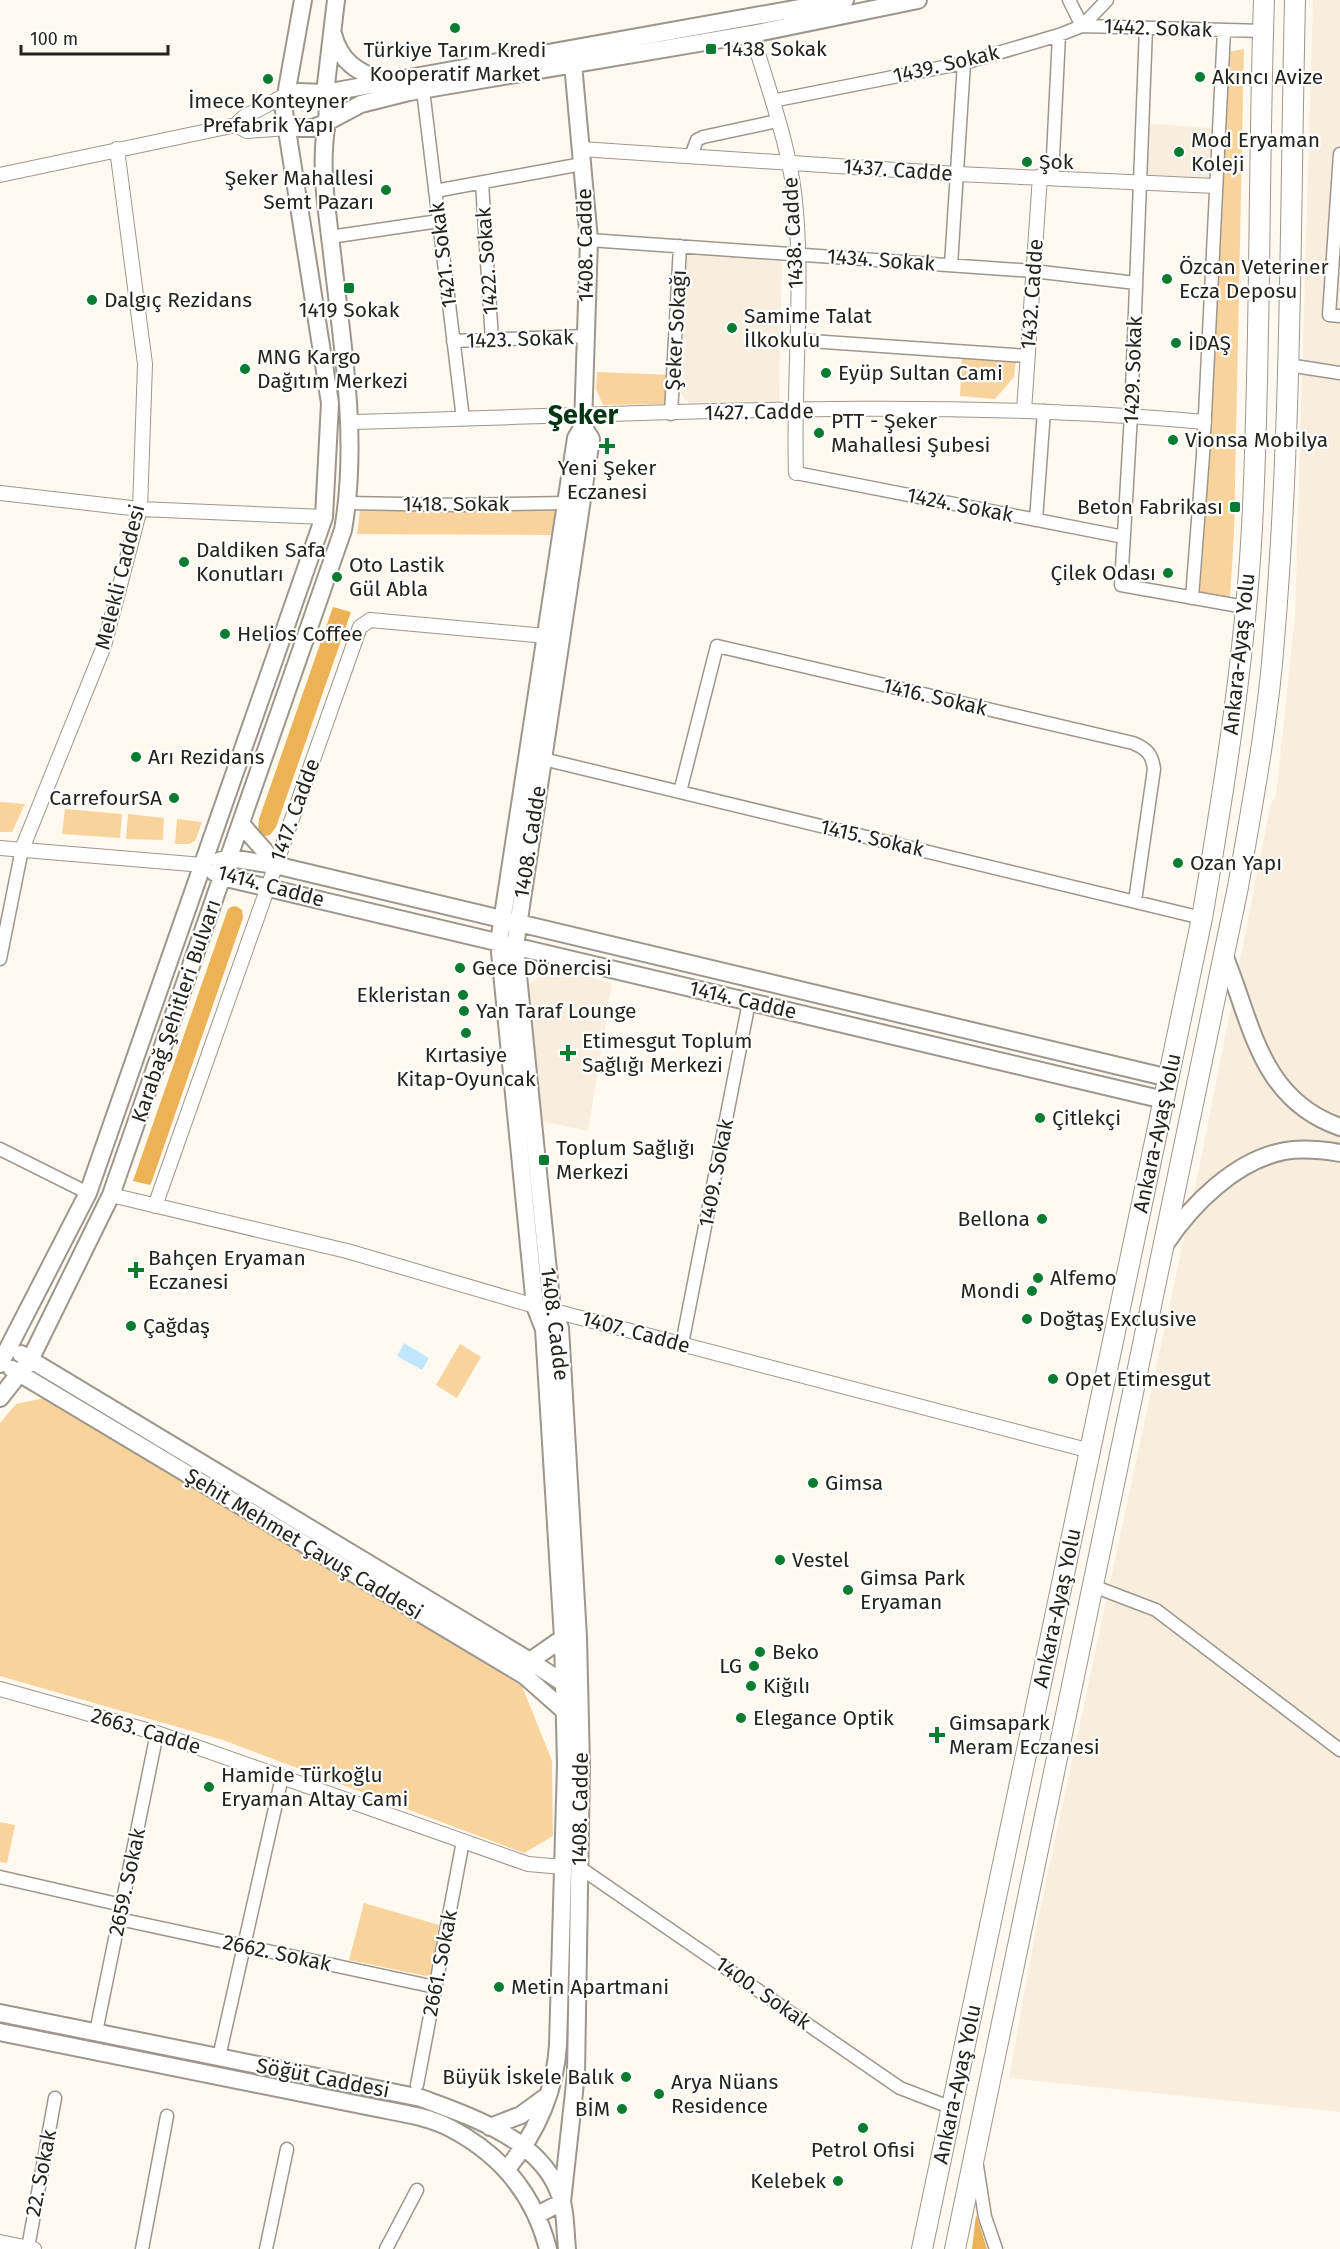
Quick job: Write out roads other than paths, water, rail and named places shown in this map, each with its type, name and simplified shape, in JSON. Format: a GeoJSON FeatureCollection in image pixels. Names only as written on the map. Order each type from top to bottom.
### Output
{"type":"FeatureCollection","features":[{"type":"Feature","properties":{"kind":"highway","name":"Ankara-Ayaş Yolu"},"geometry":{"type":"LineString","coordinates":[[922,2249],[1169,1078],[1202,918],[1223,794],[1252,528],[1264,0]]}},
{"type":"Feature","properties":{"kind":"highway","name":"Ankara-Ayaş Yolu"},"geometry":{"type":"LineString","coordinates":[[955,2249],[1224,955],[1257,774],[1274,642],[1288,365],[1295,0]]}},
{"type":"Feature","properties":{"kind":"main road","name":"Karabağ Şehitleri Bulvarı"},"geometry":{"type":"LineString","coordinates":[[2,1356],[88,1193],[324,516],[330,403],[284,111],[303,0]]}},
{"type":"Feature","properties":{"kind":"main road","name":"Karabağ Şehitleri Bulvarı"},"geometry":{"type":"LineString","coordinates":[[0,1398],[30,1360],[111,1195],[340,540],[347,503],[349,422],[322,169],[328,105],[325,93],[336,0]]}},
{"type":"Feature","properties":{"kind":"main road"},"geometry":{"type":"LineString","coordinates":[[288,128],[313,128],[361,104],[423,90],[573,64],[751,26],[845,0]]}},
{"type":"Feature","properties":{"kind":"main road"},"geometry":{"type":"LineString","coordinates":[[286,95],[299,92],[325,93],[383,82],[918,0]]}},
{"type":"Feature","properties":{"kind":"main road"},"geometry":{"type":"LineString","coordinates":[[332,28],[339,53],[345,62],[353,69],[383,82]]}},
{"type":"Feature","properties":{"kind":"main road","name":"1408. Cadde"},"geometry":{"type":"LineString","coordinates":[[562,2202],[576,2074],[563,1638],[544,1308],[507,944],[546,636],[576,438],[583,421],[589,240],[573,64]]}},
{"type":"Feature","properties":{"kind":"main road","name":"1408. Cadde"},"geometry":{"type":"LineString","coordinates":[[510,921],[543,759],[591,439],[583,421]]}},
{"type":"Feature","properties":{"kind":"main road"},"geometry":{"type":"LineString","coordinates":[[241,823],[249,835],[267,850],[275,865]]}},
{"type":"Feature","properties":{"kind":"main road","name":"1414. Cadde"},"geometry":{"type":"LineString","coordinates":[[203,865],[229,858],[275,865],[1169,1078]]}},
{"type":"Feature","properties":{"kind":"main road","name":"1414. Cadde"},"geometry":{"type":"LineString","coordinates":[[203,865],[222,877],[1164,1100]]}},
{"type":"Feature","properties":{"kind":"main road"},"geometry":{"type":"LineString","coordinates":[[1224,955],[1247,1024],[1260,1055],[1272,1073],[1308,1110],[1340,1127]]}},
{"type":"Feature","properties":{"kind":"main road"},"geometry":{"type":"LineString","coordinates":[[1163,1246],[1198,1204],[1247,1167],[1282,1151],[1300,1149],[1340,1153]]}},
{"type":"Feature","properties":{"kind":"main road","name":"1408. Cadde"},"geometry":{"type":"LineString","coordinates":[[507,2169],[525,2148],[548,2095],[558,2045],[580,1725],[560,1328],[544,1308]]}},
{"type":"Feature","properties":{"kind":"main road","name":"Şehit Mehmet Çavuş Caddesi"},"geometry":{"type":"LineString","coordinates":[[2,1356],[30,1360],[530,1661],[579,1694]]}},
{"type":"Feature","properties":{"kind":"main road","name":"Şehit Mehmet Çavuş Caddesi"},"geometry":{"type":"LineString","coordinates":[[2,1356],[20,1374],[525,1676],[580,1725]]}},
{"type":"Feature","properties":{"kind":"main road"},"geometry":{"type":"LineString","coordinates":[[530,1661],[563,1638]]}},
{"type":"Feature","properties":{"kind":"main road","name":"Söğüt Caddesi"},"geometry":{"type":"LineString","coordinates":[[0,2013],[421,2098],[490,2127],[525,2148],[547,2168],[562,2202],[567,2249]]}},
{"type":"Feature","properties":{"kind":"main road","name":"Söğüt Caddesi"},"geometry":{"type":"LineString","coordinates":[[0,2032],[414,2116],[450,2128],[507,2169],[537,2215],[548,2249]]}},
{"type":"Feature","properties":{"kind":"main road"},"geometry":{"type":"LineString","coordinates":[[490,2127],[520,2115],[548,2095]]}},
{"type":"Feature","properties":{"kind":"main road"},"geometry":{"type":"LineString","coordinates":[[537,2215],[562,2202]]}},
{"type":"Feature","properties":{"kind":"street","name":"1442. Sokak"},"geometry":{"type":"LineString","coordinates":[[1069,0],[1082,26],[1263,31]]}},
{"type":"Feature","properties":{"kind":"street","name":"1439. Sokak"},"geometry":{"type":"LineString","coordinates":[[772,100],[964,63],[1059,35],[1082,26],[1107,0]]}},
{"type":"Feature","properties":{"kind":"street","name":"1438. Cadde"},"geometry":{"type":"LineString","coordinates":[[751,26],[789,162],[796,211],[798,254],[794,411],[796,473]]}},
{"type":"Feature","properties":{"kind":"street","name":"1429. Sokak"},"geometry":{"type":"LineString","coordinates":[[1146,28],[1131,415],[1121,585],[1245,607]]}},
{"type":"Feature","properties":{"kind":"street"},"geometry":{"type":"LineString","coordinates":[[1192,598],[1204,422],[1224,30]]}},
{"type":"Feature","properties":{"kind":"street"},"geometry":{"type":"LineString","coordinates":[[1046,177],[1059,35]]}},
{"type":"Feature","properties":{"kind":"street"},"geometry":{"type":"LineString","coordinates":[[951,265],[964,63]]}},
{"type":"Feature","properties":{"kind":"street","name":"1421. Sokak"},"geometry":{"type":"LineString","coordinates":[[423,90],[463,419]]}},
{"type":"Feature","properties":{"kind":"street"},"geometry":{"type":"LineString","coordinates":[[0,175],[117,148],[236,125],[244,117],[286,95]]}},
{"type":"Feature","properties":{"kind":"street"},"geometry":{"type":"LineString","coordinates":[[691,156],[697,140],[703,137],[777,121]]}},
{"type":"Feature","properties":{"kind":"street"},"geometry":{"type":"LineString","coordinates":[[236,125],[247,131],[288,128]]}},
{"type":"Feature","properties":{"kind":"street","name":"Melekli Caddesi"},"geometry":{"type":"LineString","coordinates":[[22,849],[104,646],[140,509],[145,364],[117,148]]}},
{"type":"Feature","properties":{"kind":"street"},"geometry":{"type":"LineString","coordinates":[[1340,154],[1329,315],[1340,316]]}},
{"type":"Feature","properties":{"kind":"street","name":"1437. Cadde"},"geometry":{"type":"LineString","coordinates":[[581,157],[691,156],[957,174],[1215,186]]}},
{"type":"Feature","properties":{"kind":"street"},"geometry":{"type":"LineString","coordinates":[[435,191],[482,183],[581,157]]}},
{"type":"Feature","properties":{"kind":"street","name":"1432. Cadde"},"geometry":{"type":"LineString","coordinates":[[1024,411],[1033,271],[1046,177]]}},
{"type":"Feature","properties":{"kind":"street","name":"1422. Sokak"},"geometry":{"type":"LineString","coordinates":[[482,183],[492,340]]}},
{"type":"Feature","properties":{"kind":"street"},"geometry":{"type":"LineString","coordinates":[[330,237],[439,221]]}},
{"type":"Feature","properties":{"kind":"street","name":"1434. Sokak"},"geometry":{"type":"LineString","coordinates":[[589,240],[1033,271],[1136,283]]}},
{"type":"Feature","properties":{"kind":"street","name":"Şeker Sokağı"},"geometry":{"type":"LineString","coordinates":[[671,414],[680,246]]}},
{"type":"Feature","properties":{"kind":"street","name":"1423. Sokak"},"geometry":{"type":"LineString","coordinates":[[453,342],[586,336]]}},
{"type":"Feature","properties":{"kind":"street"},"geometry":{"type":"LineString","coordinates":[[796,340],[1027,356]]}},
{"type":"Feature","properties":{"kind":"street"},"geometry":{"type":"LineString","coordinates":[[1288,365],[1340,373]]}},
{"type":"Feature","properties":{"kind":"street","name":"1427. Cadde"},"geometry":{"type":"LineString","coordinates":[[349,422],[463,419],[583,421],[671,414],[794,411],[1044,411],[1131,415],[1204,422]]}},
{"type":"Feature","properties":{"kind":"street"},"geometry":{"type":"LineString","coordinates":[[1036,520],[1044,411]]}},
{"type":"Feature","properties":{"kind":"street","name":"1424. Sokak"},"geometry":{"type":"LineString","coordinates":[[796,473],[1124,537]]}},
{"type":"Feature","properties":{"kind":"street"},"geometry":{"type":"LineString","coordinates":[[0,493],[140,509],[324,516]]}},
{"type":"Feature","properties":{"kind":"street","name":"1418. Sokak"},"geometry":{"type":"LineString","coordinates":[[347,503],[458,506],[566,503]]}},
{"type":"Feature","properties":{"kind":"street","name":"1417. Cadde"},"geometry":{"type":"LineString","coordinates":[[155,1206],[267,887],[364,622],[370,620],[546,636]]}},
{"type":"Feature","properties":{"kind":"street","name":"1416. Sokak"},"geometry":{"type":"LineString","coordinates":[[680,792],[717,646],[1133,743],[1144,748],[1152,757],[1154,769],[1135,901]]}},
{"type":"Feature","properties":{"kind":"street","name":"1415. Sokak"},"geometry":{"type":"LineString","coordinates":[[543,759],[1202,918]]}},
{"type":"Feature","properties":{"kind":"street"},"geometry":{"type":"LineString","coordinates":[[0,848],[203,865]]}},
{"type":"Feature","properties":{"kind":"street"},"geometry":{"type":"LineString","coordinates":[[0,959],[22,849]]}},
{"type":"Feature","properties":{"kind":"street","name":"1409. Sokak"},"geometry":{"type":"LineString","coordinates":[[682,1344],[749,1002]]}},
{"type":"Feature","properties":{"kind":"street"},"geometry":{"type":"LineString","coordinates":[[0,1149],[88,1193]]}},
{"type":"Feature","properties":{"kind":"street","name":"1407. Cadde"},"geometry":{"type":"LineString","coordinates":[[111,1195],[347,1251],[544,1308],[1091,1451]]}},
{"type":"Feature","properties":{"kind":"street"},"geometry":{"type":"LineString","coordinates":[[1093,1586],[1156,1610],[1340,1750]]}},
{"type":"Feature","properties":{"kind":"street","name":"2663. Cadde"},"geometry":{"type":"LineString","coordinates":[[0,1689],[157,1733],[528,1864],[571,1867]]}},
{"type":"Feature","properties":{"kind":"street","name":"2659. Sokak"},"geometry":{"type":"LineString","coordinates":[[96,2032],[157,1733]]}},
{"type":"Feature","properties":{"kind":"street"},"geometry":{"type":"LineString","coordinates":[[219,2057],[282,1777]]}},
{"type":"Feature","properties":{"kind":"street","name":"2661. Sokak"},"geometry":{"type":"LineString","coordinates":[[417,2085],[464,1841]]}},
{"type":"Feature","properties":{"kind":"street","name":"1400. Sokak"},"geometry":{"type":"LineString","coordinates":[[571,1867],[900,2088],[952,2108]]}},
{"type":"Feature","properties":{"kind":"street"},"geometry":{"type":"LineString","coordinates":[[1,1881],[122,1905]]}},
{"type":"Feature","properties":{"kind":"street","name":"2662. Sokak"},"geometry":{"type":"LineString","coordinates":[[119,1918],[435,1987]]}},
{"type":"Feature","properties":{"kind":"street","name":"22. Sokak"},"geometry":{"type":"LineString","coordinates":[[31,2248],[55,2098]]}},
{"type":"Feature","properties":{"kind":"street"},"geometry":{"type":"LineString","coordinates":[[142,2249],[167,2116]]}},
{"type":"Feature","properties":{"kind":"street"},"geometry":{"type":"LineString","coordinates":[[266,2249],[287,2149]]}},
{"type":"Feature","properties":{"kind":"street"},"geometry":{"type":"LineString","coordinates":[[976,2152],[985,2217],[996,2249]]}},
{"type":"Feature","properties":{"kind":"street"},"geometry":{"type":"LineString","coordinates":[[386,2249],[417,2190]]}},
{"type":"Feature","properties":{"kind":"street"},"geometry":{"type":"LineString","coordinates":[[0,2242],[31,2248]]}},
{"type":"Feature","properties":{"kind":"water"},"geometry":{"type":"Polygon","coordinates":[[[404,1343],[429,1358],[422,1370],[397,1356],[404,1343]]]}},
{"type":"Feature","properties":{"kind":"place","name":"Türkiye Tarım Kredi Kooperatif Market"},"geometry":{"type":"Point","coordinates":[455,28]}},
{"type":"Feature","properties":{"kind":"place","name":"1438 Sokak"},"geometry":{"type":"Point","coordinates":[711,49]}},
{"type":"Feature","properties":{"kind":"place","name":"Akıncı Avize"},"geometry":{"type":"Point","coordinates":[1200,77]}},
{"type":"Feature","properties":{"kind":"place","name":"İmece Konteyner Prefabrik Yapı"},"geometry":{"type":"Point","coordinates":[268,79]}},
{"type":"Feature","properties":{"kind":"place","name":"Mod Eryaman Koleji"},"geometry":{"type":"Point","coordinates":[1179,152]}},
{"type":"Feature","properties":{"kind":"place","name":"Şok"},"geometry":{"type":"Point","coordinates":[1027,162]}},
{"type":"Feature","properties":{"kind":"place","name":"Şeker Mahallesi Semt Pazarı"},"geometry":{"type":"Point","coordinates":[386,190]}},
{"type":"Feature","properties":{"kind":"place","name":"Özcan Veteriner Ecza Deposu"},"geometry":{"type":"Point","coordinates":[1167,279]}},
{"type":"Feature","properties":{"kind":"place","name":"1419 Sokak"},"geometry":{"type":"Point","coordinates":[349,288]}},
{"type":"Feature","properties":{"kind":"place","name":"Dalgıç Rezidans"},"geometry":{"type":"Point","coordinates":[92,300]}},
{"type":"Feature","properties":{"kind":"place","name":"Samime Talat İlkokulu"},"geometry":{"type":"Point","coordinates":[732,328]}},
{"type":"Feature","properties":{"kind":"place","name":"İDAŞ"},"geometry":{"type":"Point","coordinates":[1176,343]}},
{"type":"Feature","properties":{"kind":"place","name":"MNG Kargo Dağıtım Merkezi"},"geometry":{"type":"Point","coordinates":[245,369]}},
{"type":"Feature","properties":{"kind":"place","name":"Eyüp Sultan Cami"},"geometry":{"type":"Point","coordinates":[826,373]}},
{"type":"Feature","properties":{"kind":"place","name":"PTT - Şeker Mahallesi Şubesi"},"geometry":{"type":"Point","coordinates":[819,433]}},
{"type":"Feature","properties":{"kind":"place","name":"Vionsa Mobilya"},"geometry":{"type":"Point","coordinates":[1173,440]}},
{"type":"Feature","properties":{"kind":"place","name":"Yeni Şeker Eczanesi"},"geometry":{"type":"Point","coordinates":[607,446]}},
{"type":"Feature","properties":{"kind":"place","name":"Beton Fabrikası"},"geometry":{"type":"Point","coordinates":[1235,507]}},
{"type":"Feature","properties":{"kind":"place","name":"Daldiken Safa Konutları"},"geometry":{"type":"Point","coordinates":[184,562]}},
{"type":"Feature","properties":{"kind":"place","name":"Çilek Odası"},"geometry":{"type":"Point","coordinates":[1168,573]}},
{"type":"Feature","properties":{"kind":"place","name":"Oto Lastik Gül Abla"},"geometry":{"type":"Point","coordinates":[337,577]}},
{"type":"Feature","properties":{"kind":"place","name":"Helios Coffee"},"geometry":{"type":"Point","coordinates":[225,634]}},
{"type":"Feature","properties":{"kind":"place","name":"Arı Rezidans"},"geometry":{"type":"Point","coordinates":[136,757]}},
{"type":"Feature","properties":{"kind":"place","name":"CarrefourSA"},"geometry":{"type":"Point","coordinates":[174,798]}},
{"type":"Feature","properties":{"kind":"place","name":"Ozan Yapı"},"geometry":{"type":"Point","coordinates":[1178,863]}},
{"type":"Feature","properties":{"kind":"place","name":"Gece Dönercisi"},"geometry":{"type":"Point","coordinates":[460,968]}},
{"type":"Feature","properties":{"kind":"place","name":"Ekleristan"},"geometry":{"type":"Point","coordinates":[463,995]}},
{"type":"Feature","properties":{"kind":"place","name":"Yan Taraf Lounge"},"geometry":{"type":"Point","coordinates":[464,1011]}},
{"type":"Feature","properties":{"kind":"place","name":"Kırtasiye Kitap-Oyuncak"},"geometry":{"type":"Point","coordinates":[466,1033]}},
{"type":"Feature","properties":{"kind":"place","name":"Etimesgut Toplum Sağlığı Merkezi"},"geometry":{"type":"Point","coordinates":[568,1053]}},
{"type":"Feature","properties":{"kind":"place","name":"Çitlekçi"},"geometry":{"type":"Point","coordinates":[1040,1118]}},
{"type":"Feature","properties":{"kind":"place","name":"Toplum Sağlığı Merkezi"},"geometry":{"type":"Point","coordinates":[544,1160]}},
{"type":"Feature","properties":{"kind":"place","name":"Bellona"},"geometry":{"type":"Point","coordinates":[1042,1219]}},
{"type":"Feature","properties":{"kind":"place","name":"Bahçen Eryaman Eczanesi"},"geometry":{"type":"Point","coordinates":[136,1270]}},
{"type":"Feature","properties":{"kind":"place","name":"Alfemo"},"geometry":{"type":"Point","coordinates":[1038,1278]}},
{"type":"Feature","properties":{"kind":"place","name":"Mondi"},"geometry":{"type":"Point","coordinates":[1032,1291]}},
{"type":"Feature","properties":{"kind":"place","name":"Doğtaş Exclusive"},"geometry":{"type":"Point","coordinates":[1027,1319]}},
{"type":"Feature","properties":{"kind":"place","name":"Çağdaş"},"geometry":{"type":"Point","coordinates":[131,1326]}},
{"type":"Feature","properties":{"kind":"place","name":"Opet Etimesgut"},"geometry":{"type":"Point","coordinates":[1053,1379]}},
{"type":"Feature","properties":{"kind":"place","name":"Gimsa"},"geometry":{"type":"Point","coordinates":[813,1483]}},
{"type":"Feature","properties":{"kind":"place","name":"Vestel"},"geometry":{"type":"Point","coordinates":[780,1560]}},
{"type":"Feature","properties":{"kind":"place","name":"Gimsa Park Eryaman"},"geometry":{"type":"Point","coordinates":[848,1590]}},
{"type":"Feature","properties":{"kind":"place","name":"Beko"},"geometry":{"type":"Point","coordinates":[760,1652]}},
{"type":"Feature","properties":{"kind":"place","name":"LG"},"geometry":{"type":"Point","coordinates":[754,1666]}},
{"type":"Feature","properties":{"kind":"place","name":"Kiğılı"},"geometry":{"type":"Point","coordinates":[751,1686]}},
{"type":"Feature","properties":{"kind":"place","name":"Elegance Optik"},"geometry":{"type":"Point","coordinates":[741,1718]}},
{"type":"Feature","properties":{"kind":"place","name":"Gimsapark Meram Eczanesi"},"geometry":{"type":"Point","coordinates":[937,1735]}},
{"type":"Feature","properties":{"kind":"place","name":"Hamide Türkoğlu Eryaman Altay Cami"},"geometry":{"type":"Point","coordinates":[209,1787]}},
{"type":"Feature","properties":{"kind":"place","name":"Metin Apartmani"},"geometry":{"type":"Point","coordinates":[499,1987]}},
{"type":"Feature","properties":{"kind":"place","name":"Büyük İskele Balık"},"geometry":{"type":"Point","coordinates":[626,2077]}},
{"type":"Feature","properties":{"kind":"place","name":"Arya Nüans Residence"},"geometry":{"type":"Point","coordinates":[659,2094]}},
{"type":"Feature","properties":{"kind":"place","name":"BİM"},"geometry":{"type":"Point","coordinates":[622,2109]}},
{"type":"Feature","properties":{"kind":"place","name":"Petrol Ofisi"},"geometry":{"type":"Point","coordinates":[863,2128]}},
{"type":"Feature","properties":{"kind":"place","name":"Kelebek"},"geometry":{"type":"Point","coordinates":[838,2181]}},
{"type":"Feature","properties":{"kind":"district","name":"Şeker"},"geometry":{"type":"Point","coordinates":[583,415]}}]}
